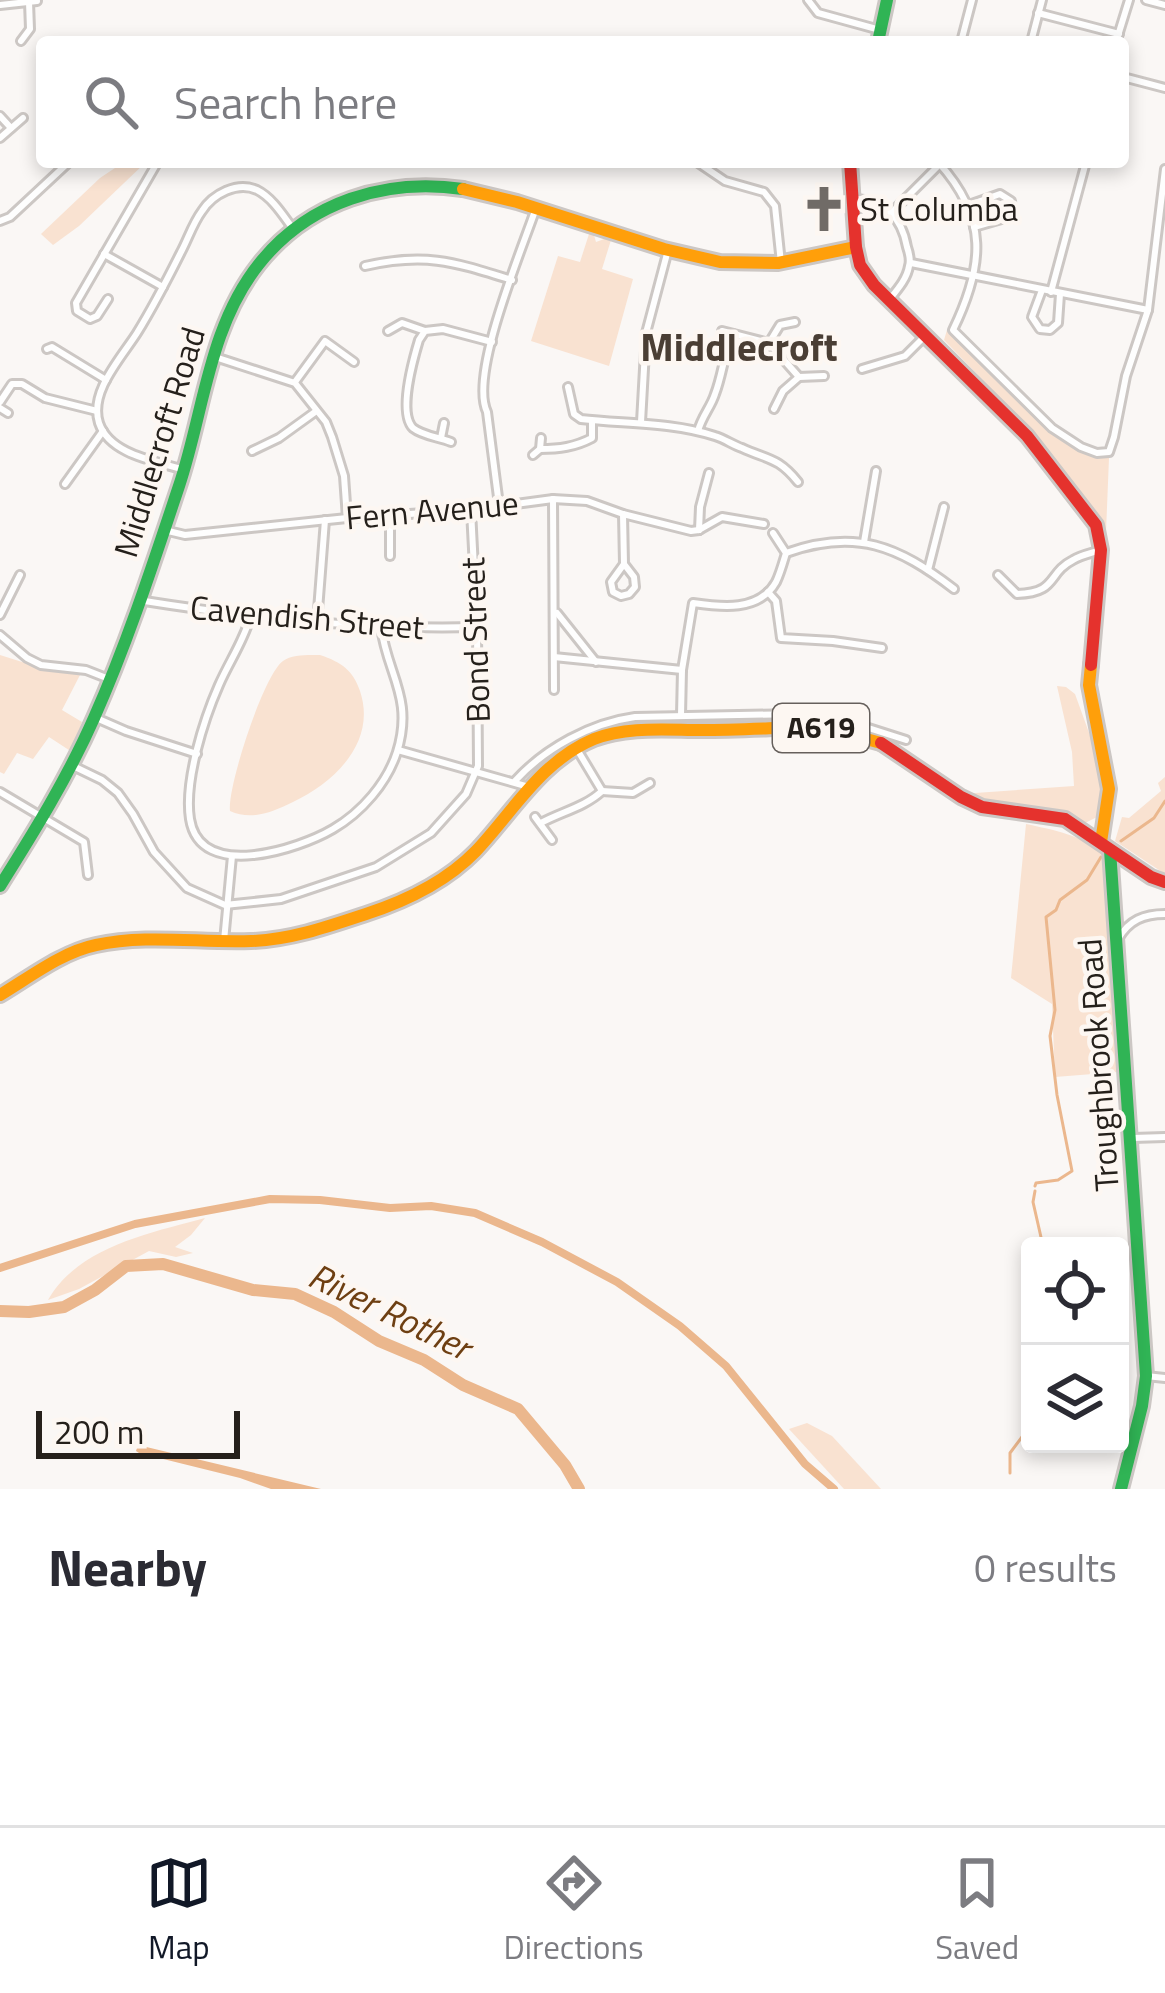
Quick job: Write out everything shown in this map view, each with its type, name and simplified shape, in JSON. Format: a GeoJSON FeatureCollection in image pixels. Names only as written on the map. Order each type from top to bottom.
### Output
{"type":"FeatureCollection","features":[{"type":"Feature","properties":{"kind":"main road"},"geometry":{"type":"LineString","coordinates":[[879,36],[887,0]]}},
{"type":"Feature","properties":{"kind":"main road"},"geometry":{"type":"LineString","coordinates":[[850,168],[860,265],[874,285],[1027,436],[1096,525],[1101,550]]}},
{"type":"Feature","properties":{"kind":"main road","name":"Middlecroft Road"},"geometry":{"type":"LineString","coordinates":[[1,882],[43,817],[94,717],[184,470],[225,317],[254,270],[294,230],[338,202],[384,187],[438,186],[536,208],[688,257],[781,263],[856,247]]}},
{"type":"Feature","properties":{"kind":"main road","name":"Troughbrook Road"},"geometry":{"type":"LineString","coordinates":[[1101,550],[1089,686],[1109,790],[1105,846],[1118,940],[1146,1376],[1121,1489]]}},
{"type":"Feature","properties":{"kind":"main road","name":"A619"},"geometry":{"type":"LineString","coordinates":[[0,995],[73,951],[93,945],[277,938],[431,888],[471,856],[522,784],[576,748],[607,734],[635,730],[802,727],[857,736],[896,750],[982,807],[1065,819],[1151,877],[1165,881]]}},
{"type":"Feature","properties":{"kind":"street"},"geometry":{"type":"LineString","coordinates":[[808,0],[818,13],[879,36]]}},
{"type":"Feature","properties":{"kind":"street"},"geometry":{"type":"LineString","coordinates":[[963,36],[972,0]]}},
{"type":"Feature","properties":{"kind":"street"},"geometry":{"type":"LineString","coordinates":[[1032,36],[1042,0]]}},
{"type":"Feature","properties":{"kind":"street"},"geometry":{"type":"LineString","coordinates":[[1118,36],[1129,0]]}},
{"type":"Feature","properties":{"kind":"street"},"geometry":{"type":"LineString","coordinates":[[1146,0],[1165,5]]}},
{"type":"Feature","properties":{"kind":"street"},"geometry":{"type":"LineString","coordinates":[[0,5],[33,1],[30,29],[20,41]]}},
{"type":"Feature","properties":{"kind":"street"},"geometry":{"type":"LineString","coordinates":[[1038,13],[1111,36]]}},
{"type":"Feature","properties":{"kind":"street"},"geometry":{"type":"LineString","coordinates":[[1129,78],[1165,88]]}},
{"type":"Feature","properties":{"kind":"street"},"geometry":{"type":"LineString","coordinates":[[0,116],[11,128]]}},
{"type":"Feature","properties":{"kind":"street"},"geometry":{"type":"LineString","coordinates":[[0,138],[22,118]]}},
{"type":"Feature","properties":{"kind":"street"},"geometry":{"type":"LineString","coordinates":[[0,221],[63,168]]}},
{"type":"Feature","properties":{"kind":"street"},"geometry":{"type":"LineString","coordinates":[[108,299],[90,319],[76,311],[76,303],[154,168]]}},
{"type":"Feature","properties":{"kind":"street"},"geometry":{"type":"LineString","coordinates":[[706,168],[724,181],[764,192],[775,206],[781,263]]}},
{"type":"Feature","properties":{"kind":"street"},"geometry":{"type":"LineString","coordinates":[[892,212],[934,168]]}},
{"type":"Feature","properties":{"kind":"street"},"geometry":{"type":"LineString","coordinates":[[944,168],[969,206],[977,252],[970,295],[953,330],[1052,428],[1097,453],[1109,452],[1126,376],[1148,310],[1165,169]]}},
{"type":"Feature","properties":{"kind":"street"},"geometry":{"type":"LineString","coordinates":[[1051,292],[1058,323],[1050,330],[1040,329],[1032,317],[1051,292],[1084,168]]}},
{"type":"Feature","properties":{"kind":"street"},"geometry":{"type":"LineString","coordinates":[[184,470],[113,443],[97,411],[107,380],[203,208],[224,192],[243,187],[262,193],[294,230]]}},
{"type":"Feature","properties":{"kind":"street"},"geometry":{"type":"LineString","coordinates":[[969,206],[1000,194],[1011,201],[1012,209],[1005,218],[974,227]]}},
{"type":"Feature","properties":{"kind":"street"},"geometry":{"type":"LineString","coordinates":[[852,200],[863,199],[892,212],[905,234],[911,263],[889,300]]}},
{"type":"Feature","properties":{"kind":"street"},"geometry":{"type":"LineString","coordinates":[[499,505],[488,412],[482,401],[484,368],[536,208]]}},
{"type":"Feature","properties":{"kind":"street"},"geometry":{"type":"LineString","coordinates":[[640,422],[646,333],[668,250]]}},
{"type":"Feature","properties":{"kind":"street"},"geometry":{"type":"LineString","coordinates":[[104,254],[163,287]]}},
{"type":"Feature","properties":{"kind":"street"},"geometry":{"type":"LineString","coordinates":[[365,266],[432,258],[512,280]]}},
{"type":"Feature","properties":{"kind":"street"},"geometry":{"type":"LineString","coordinates":[[911,263],[1148,310]]}},
{"type":"Feature","properties":{"kind":"street"},"geometry":{"type":"LineString","coordinates":[[769,343],[780,325],[795,322]]}},
{"type":"Feature","properties":{"kind":"street"},"geometry":{"type":"LineString","coordinates":[[388,331],[402,323],[425,332],[443,328],[492,343]]}},
{"type":"Feature","properties":{"kind":"street"},"geometry":{"type":"LineString","coordinates":[[722,331],[769,343],[799,377]]}},
{"type":"Feature","properties":{"kind":"street"},"geometry":{"type":"LineString","coordinates":[[425,332],[414,358],[405,414],[418,431],[451,442]]}},
{"type":"Feature","properties":{"kind":"street"},"geometry":{"type":"LineString","coordinates":[[698,431],[715,397],[723,355],[733,334]]}},
{"type":"Feature","properties":{"kind":"street"},"geometry":{"type":"LineString","coordinates":[[862,369],[905,356],[926,335]]}},
{"type":"Feature","properties":{"kind":"street"},"geometry":{"type":"LineString","coordinates":[[295,383],[325,341],[355,362]]}},
{"type":"Feature","properties":{"kind":"street"},"geometry":{"type":"LineString","coordinates":[[47,349],[52,347],[107,380]]}},
{"type":"Feature","properties":{"kind":"street"},"geometry":{"type":"LineString","coordinates":[[212,356],[295,383],[332,437],[344,476],[347,518]]}},
{"type":"Feature","properties":{"kind":"street"},"geometry":{"type":"LineString","coordinates":[[774,409],[783,391],[799,377],[824,376]]}},
{"type":"Feature","properties":{"kind":"street"},"geometry":{"type":"LineString","coordinates":[[3,408],[12,384],[22,384],[45,398],[97,411]]}},
{"type":"Feature","properties":{"kind":"street"},"geometry":{"type":"LineString","coordinates":[[568,388],[574,414],[581,419],[698,431],[783,464],[798,482]]}},
{"type":"Feature","properties":{"kind":"street"},"geometry":{"type":"LineString","coordinates":[[252,451],[316,411]]}},
{"type":"Feature","properties":{"kind":"street"},"geometry":{"type":"LineString","coordinates":[[541,438],[536,452],[578,445],[592,438],[592,421]]}},
{"type":"Feature","properties":{"kind":"street"},"geometry":{"type":"LineString","coordinates":[[441,438],[444,423]]}},
{"type":"Feature","properties":{"kind":"street"},"geometry":{"type":"LineString","coordinates":[[64,484],[103,431]]}},
{"type":"Feature","properties":{"kind":"street"},"geometry":{"type":"LineString","coordinates":[[864,542],[876,471]]}},
{"type":"Feature","properties":{"kind":"street"},"geometry":{"type":"LineString","coordinates":[[699,530],[709,473]]}},
{"type":"Feature","properties":{"kind":"street"},"geometry":{"type":"LineString","coordinates":[[553,499],[554,690]]}},
{"type":"Feature","properties":{"kind":"street","name":"Fern Avenue"},"geometry":{"type":"LineString","coordinates":[[163,530],[185,535],[553,499],[587,501],[692,531],[722,517],[764,524]]}},
{"type":"Feature","properties":{"kind":"street"},"geometry":{"type":"LineString","coordinates":[[928,570],[944,507]]}},
{"type":"Feature","properties":{"kind":"street","name":"Bond Street"},"geometry":{"type":"LineString","coordinates":[[471,510],[477,627],[476,770]]}},
{"type":"Feature","properties":{"kind":"street"},"geometry":{"type":"LineString","coordinates":[[623,514],[624,564],[635,587],[621,596],[613,592],[611,582],[624,564]]}},
{"type":"Feature","properties":{"kind":"street"},"geometry":{"type":"LineString","coordinates":[[390,516],[390,556]]}},
{"type":"Feature","properties":{"kind":"street"},"geometry":{"type":"LineString","coordinates":[[317,622],[325,520]]}},
{"type":"Feature","properties":{"kind":"street"},"geometry":{"type":"LineString","coordinates":[[682,730],[682,670],[693,603],[727,607],[752,602],[768,592],[786,554],[773,532]]}},
{"type":"Feature","properties":{"kind":"street"},"geometry":{"type":"LineString","coordinates":[[786,554],[815,543],[864,542],[896,551],[954,589]]}},
{"type":"Feature","properties":{"kind":"street"},"geometry":{"type":"LineString","coordinates":[[998,575],[1017,594],[1035,593],[1051,584],[1069,561],[1101,550]]}},
{"type":"Feature","properties":{"kind":"street"},"geometry":{"type":"LineString","coordinates":[[0,615],[20,575]]}},
{"type":"Feature","properties":{"kind":"street"},"geometry":{"type":"LineString","coordinates":[[1,585],[10,590]]}},
{"type":"Feature","properties":{"kind":"street"},"geometry":{"type":"LineString","coordinates":[[768,592],[776,601],[781,638]]}},
{"type":"Feature","properties":{"kind":"street","name":"Cavendish Street"},"geometry":{"type":"LineString","coordinates":[[138,600],[250,618],[477,627]]}},
{"type":"Feature","properties":{"kind":"street"},"geometry":{"type":"LineString","coordinates":[[555,610],[596,662]]}},
{"type":"Feature","properties":{"kind":"street"},"geometry":{"type":"LineString","coordinates":[[250,618],[219,685],[196,754],[190,789],[195,833],[206,845],[232,856],[258,855],[333,829],[370,799],[386,775],[398,750],[402,695],[381,626]]}},
{"type":"Feature","properties":{"kind":"street"},"geometry":{"type":"LineString","coordinates":[[0,635],[41,665],[86,670],[109,679]]}},
{"type":"Feature","properties":{"kind":"street"},"geometry":{"type":"LineString","coordinates":[[771,640],[832,640],[882,648]]}},
{"type":"Feature","properties":{"kind":"street"},"geometry":{"type":"LineString","coordinates":[[554,657],[682,670]]}},
{"type":"Feature","properties":{"kind":"street"},"geometry":{"type":"LineString","coordinates":[[398,750],[522,784],[525,770],[589,728],[611,720],[797,714],[834,717],[906,740]]}},
{"type":"Feature","properties":{"kind":"street"},"geometry":{"type":"LineString","coordinates":[[94,717],[196,754]]}},
{"type":"Feature","properties":{"kind":"street"},"geometry":{"type":"LineString","coordinates":[[576,748],[602,791]]}},
{"type":"Feature","properties":{"kind":"street"},"geometry":{"type":"LineString","coordinates":[[71,765],[118,793],[154,853],[187,888],[225,905],[281,898],[376,867],[431,833],[466,794],[476,770]]}},
{"type":"Feature","properties":{"kind":"street"},"geometry":{"type":"LineString","coordinates":[[552,840],[538,820],[579,806],[602,791],[633,794],[647,785],[639,778]]}},
{"type":"Feature","properties":{"kind":"street"},"geometry":{"type":"LineString","coordinates":[[0,792],[84,842],[88,875]]}},
{"type":"Feature","properties":{"kind":"street"},"geometry":{"type":"LineString","coordinates":[[224,941],[232,856]]}},
{"type":"Feature","properties":{"kind":"street"},"geometry":{"type":"LineString","coordinates":[[1118,940],[1142,916],[1165,914]]}},
{"type":"Feature","properties":{"kind":"street"},"geometry":{"type":"LineString","coordinates":[[1131,1138],[1165,1137]]}},
{"type":"Feature","properties":{"kind":"street"},"geometry":{"type":"LineString","coordinates":[[1146,1376],[1165,1378]]}},
{"type":"Feature","properties":{"kind":"shaded area"},"geometry":{"type":"Polygon","coordinates":[[[115,168],[140,168],[53,245],[41,234],[115,168]]]}},
{"type":"Feature","properties":{"kind":"shaded area"},"geometry":{"type":"Polygon","coordinates":[[[589,234],[596,242],[611,240],[602,269],[633,279],[609,366],[531,341],[558,256],[580,262],[589,234]]]}},
{"type":"Feature","properties":{"kind":"shaded area"},"geometry":{"type":"Polygon","coordinates":[[[947,330],[1046,426],[1090,454],[1109,458],[1106,532],[1011,409],[944,340],[947,330]]]}},
{"type":"Feature","properties":{"kind":"shaded area"},"geometry":{"type":"Polygon","coordinates":[[[0,655],[80,675],[62,710],[82,722],[72,752],[49,737],[33,759],[17,753],[4,774],[0,772],[0,655]]]}},
{"type":"Feature","properties":{"kind":"shaded area"},"geometry":{"type":"Polygon","coordinates":[[[320,655],[345,668],[360,691],[363,727],[349,758],[324,783],[293,802],[254,815],[230,811],[248,732],[275,670],[291,657],[320,655]]]}},
{"type":"Feature","properties":{"kind":"shaded area"},"geometry":{"type":"Polygon","coordinates":[[[1057,686],[1075,694],[1105,777],[1097,817],[1085,823],[961,794],[1074,786],[1072,752],[1057,686]]]}},
{"type":"Feature","properties":{"kind":"shaded area"},"geometry":{"type":"Polygon","coordinates":[[[1165,777],[1165,874],[1115,841],[1122,817],[1129,818],[1161,791],[1158,783],[1165,777]]]}},
{"type":"Feature","properties":{"kind":"shaded area"},"geometry":{"type":"Polygon","coordinates":[[[1026,824],[1078,838],[1104,856],[1118,1072],[1055,1077],[1052,1004],[1011,978],[1026,824]]]}},
{"type":"Feature","properties":{"kind":"shaded area"},"geometry":{"type":"Polygon","coordinates":[[[205,1218],[175,1247],[193,1253],[176,1257],[149,1251],[79,1289],[48,1300],[77,1267],[96,1255],[205,1218]]]}},
{"type":"Feature","properties":{"kind":"shaded area"},"geometry":{"type":"Polygon","coordinates":[[[807,1423],[832,1436],[881,1489],[844,1489],[789,1429],[807,1423]]]}},
{"type":"Feature","properties":{"kind":"shaded area"},"geometry":{"type":"Polygon","coordinates":[[[138,1445],[321,1489],[271,1489],[139,1453],[138,1445]]]}},
{"type":"Feature","properties":{"kind":"waterway"},"geometry":{"type":"LineString","coordinates":[[1121,841],[1154,818],[1165,801]]}},
{"type":"Feature","properties":{"kind":"waterway"},"geometry":{"type":"LineString","coordinates":[[1035,1186],[1072,1171],[1050,1036],[1055,1010],[1046,917],[1087,880],[1101,857]]}},
{"type":"Feature","properties":{"kind":"waterway"},"geometry":{"type":"LineString","coordinates":[[1035,1191],[1041,1237]]}},
{"type":"Feature","properties":{"kind":"waterway"},"geometry":{"type":"LineString","coordinates":[[0,1268],[135,1224],[270,1199],[390,1208],[431,1206],[475,1213],[617,1282],[680,1326],[726,1366],[805,1464],[834,1489]]}},
{"type":"Feature","properties":{"kind":"waterway","name":"River Rother"},"geometry":{"type":"LineString","coordinates":[[0,1311],[64,1307],[126,1266],[163,1264],[253,1290],[295,1294],[463,1385],[518,1409],[579,1489]]}},
{"type":"Feature","properties":{"kind":"waterway"},"geometry":{"type":"LineString","coordinates":[[1010,1473],[1010,1453],[1021,1438]]}},
{"type":"Feature","properties":{"kind":"traffic: fast"},"geometry":{"type":"LineString","coordinates":[[879,36],[887,0]]}},
{"type":"Feature","properties":{"kind":"traffic: fast"},"geometry":{"type":"LineString","coordinates":[[0,886],[62,783],[106,690],[179,486],[218,343],[242,289],[279,242],[325,210],[378,191],[434,186],[463,189]]}},
{"type":"Feature","properties":{"kind":"traffic: fast"},"geometry":{"type":"LineString","coordinates":[[1110,850],[1146,1376],[1121,1489]]}},
{"type":"Feature","properties":{"kind":"traffic: slow"},"geometry":{"type":"LineString","coordinates":[[463,189],[720,262],[778,263],[856,247]]}},
{"type":"Feature","properties":{"kind":"traffic: slow"},"geometry":{"type":"LineString","coordinates":[[1091,665],[1089,685],[1109,789],[1101,842]]}},
{"type":"Feature","properties":{"kind":"traffic: slow"},"geometry":{"type":"LineString","coordinates":[[0,995],[83,948],[134,940],[280,938],[396,903],[452,872],[476,851],[558,760],[607,735],[802,727],[881,743]]}},
{"type":"Feature","properties":{"kind":"traffic: jam"},"geometry":{"type":"LineString","coordinates":[[850,168],[860,265],[874,285],[1027,436],[1096,525],[1101,550],[1091,665]]}},
{"type":"Feature","properties":{"kind":"traffic: jam"},"geometry":{"type":"LineString","coordinates":[[881,743],[961,797],[982,807],[1065,819],[1165,882]]}},
{"type":"Feature","properties":{"kind":"place","name":"St Columba"},"geometry":{"type":"Point","coordinates":[824,209]}},
{"type":"Feature","properties":{"kind":"district","name":"Middlecroft"},"geometry":{"type":"Point","coordinates":[739,347]}}]}
